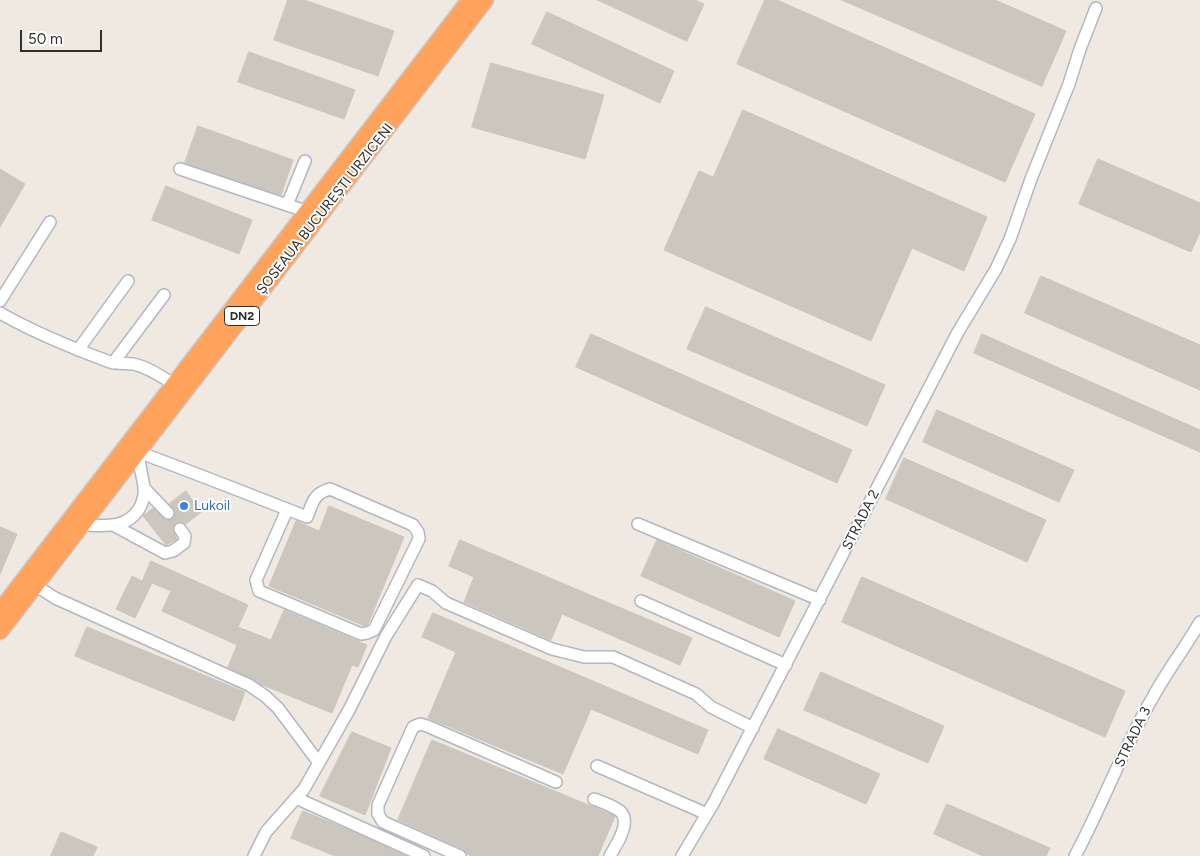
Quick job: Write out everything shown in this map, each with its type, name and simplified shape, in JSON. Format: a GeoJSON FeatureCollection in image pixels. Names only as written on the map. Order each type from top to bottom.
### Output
{"type":"FeatureCollection","features":[{"type":"Feature","properties":{"kind":"highway","name":"ȘOSEAUA BUCUREȘTI URZICENI"},"geometry":{"type":"LineString","coordinates":[[0,610],[470,0]]}},
{"type":"Feature","properties":{"kind":"highway","name":"ȘOSEAUA BUCUREȘTI URZICENI"},"geometry":{"type":"LineString","coordinates":[[0,632],[485,0]]}},
{"type":"Feature","properties":{"kind":"lane","name":"STRADA 2"},"geometry":{"type":"LineString","coordinates":[[682,856],[753,728],[958,332],[999,262],[1010,239],[1096,8]]}},
{"type":"Feature","properties":{"kind":"lane"},"geometry":{"type":"LineString","coordinates":[[287,205],[305,161]]}},
{"type":"Feature","properties":{"kind":"lane"},"geometry":{"type":"LineString","coordinates":[[180,169],[308,212]]}},
{"type":"Feature","properties":{"kind":"lane"},"geometry":{"type":"LineString","coordinates":[[0,301],[50,222]]}},
{"type":"Feature","properties":{"kind":"lane"},"geometry":{"type":"LineString","coordinates":[[78,350],[128,281]]}},
{"type":"Feature","properties":{"kind":"lane"},"geometry":{"type":"LineString","coordinates":[[113,363],[164,295]]}},
{"type":"Feature","properties":{"kind":"lane"},"geometry":{"type":"LineString","coordinates":[[0,313],[78,350],[113,363],[134,364],[152,371],[175,384]]}},
{"type":"Feature","properties":{"kind":"lane"},"geometry":{"type":"LineString","coordinates":[[81,525],[115,526],[126,523],[137,512],[144,501],[144,488],[138,452]]}},
{"type":"Feature","properties":{"kind":"lane"},"geometry":{"type":"LineString","coordinates":[[138,452],[307,517],[316,496],[330,489],[413,525],[418,532],[419,539],[374,630],[361,634],[259,591],[256,580],[287,510]]}},
{"type":"Feature","properties":{"kind":"lane"},"geometry":{"type":"LineString","coordinates":[[144,488],[168,513]]}},
{"type":"Feature","properties":{"kind":"lane"},"geometry":{"type":"LineString","coordinates":[[638,524],[820,600]]}},
{"type":"Feature","properties":{"kind":"lane"},"geometry":{"type":"LineString","coordinates":[[115,526],[165,552],[173,551],[184,543],[185,536],[180,529]]}},
{"type":"Feature","properties":{"kind":"lane"},"geometry":{"type":"LineString","coordinates":[[254,856],[266,832],[304,788],[349,710],[386,636],[418,585],[432,591],[446,603],[552,649],[584,656],[613,657],[696,694],[711,707],[753,728]]}},
{"type":"Feature","properties":{"kind":"lane"},"geometry":{"type":"LineString","coordinates":[[36,586],[56,598],[249,685],[278,708],[319,763]]}},
{"type":"Feature","properties":{"kind":"lane"},"geometry":{"type":"LineString","coordinates":[[641,601],[786,665]]}},
{"type":"Feature","properties":{"kind":"lane","name":"STRADA 3"},"geometry":{"type":"LineString","coordinates":[[1075,856],[1152,698],[1200,622]]}},
{"type":"Feature","properties":{"kind":"lane"},"geometry":{"type":"LineString","coordinates":[[460,856],[383,822],[378,814],[378,805],[413,727],[420,724],[427,726],[556,782]]}},
{"type":"Feature","properties":{"kind":"lane"},"geometry":{"type":"LineString","coordinates":[[597,766],[707,814]]}},
{"type":"Feature","properties":{"kind":"lane"},"geometry":{"type":"LineString","coordinates":[[296,798],[424,856]]}},
{"type":"Feature","properties":{"kind":"lane"},"geometry":{"type":"LineString","coordinates":[[594,799],[620,812],[624,818],[625,825],[610,856]]}},
{"type":"Feature","properties":{"kind":"building"},"geometry":{"type":"Polygon","coordinates":[[[288,0],[304,0],[394,31],[378,76],[274,40],[288,0]]]}},
{"type":"Feature","properties":{"kind":"building"},"geometry":{"type":"Polygon","coordinates":[[[598,0],[695,0],[704,4],[687,41],[598,0]]]}},
{"type":"Feature","properties":{"kind":"building"},"geometry":{"type":"Polygon","coordinates":[[[765,0],[777,0],[1035,114],[1005,182],[737,64],[765,0]]]}},
{"type":"Feature","properties":{"kind":"building"},"geometry":{"type":"Polygon","coordinates":[[[842,0],[995,0],[1066,31],[1042,86],[842,0]]]}},
{"type":"Feature","properties":{"kind":"building"},"geometry":{"type":"Polygon","coordinates":[[[547,12],[674,71],[660,103],[532,44],[547,12]]]}},
{"type":"Feature","properties":{"kind":"building"},"geometry":{"type":"Polygon","coordinates":[[[249,52],[355,90],[344,119],[238,82],[249,52]]]}},
{"type":"Feature","properties":{"kind":"building"},"geometry":{"type":"Polygon","coordinates":[[[491,63],[604,95],[585,159],[472,127],[491,63]]]}},
{"type":"Feature","properties":{"kind":"building"},"geometry":{"type":"Polygon","coordinates":[[[743,110],[987,217],[964,271],[912,248],[871,341],[664,250],[699,171],[713,177],[743,110]]]}},
{"type":"Feature","properties":{"kind":"building"},"geometry":{"type":"Polygon","coordinates":[[[198,126],[293,160],[281,195],[185,163],[198,126]]]}},
{"type":"Feature","properties":{"kind":"building"},"geometry":{"type":"Polygon","coordinates":[[[1098,159],[1200,203],[1200,232],[1191,252],[1079,204],[1098,159]]]}},
{"type":"Feature","properties":{"kind":"building"},"geometry":{"type":"Polygon","coordinates":[[[0,169],[25,184],[0,227],[0,169]]]}},
{"type":"Feature","properties":{"kind":"building"},"geometry":{"type":"Polygon","coordinates":[[[166,186],[252,220],[239,254],[152,220],[166,186]]]}},
{"type":"Feature","properties":{"kind":"building"},"geometry":{"type":"Polygon","coordinates":[[[1041,276],[1200,345],[1200,390],[1025,313],[1041,276]]]}},
{"type":"Feature","properties":{"kind":"building"},"geometry":{"type":"Polygon","coordinates":[[[706,307],[885,385],[867,426],[687,349],[706,307]]]}},
{"type":"Feature","properties":{"kind":"building"},"geometry":{"type":"Polygon","coordinates":[[[591,334],[852,450],[837,483],[576,367],[591,334]]]}},
{"type":"Feature","properties":{"kind":"building"},"geometry":{"type":"Polygon","coordinates":[[[982,334],[1200,430],[1200,452],[974,353],[982,334]]]}},
{"type":"Feature","properties":{"kind":"building"},"geometry":{"type":"Polygon","coordinates":[[[937,410],[1074,470],[1059,502],[923,442],[937,410]]]}},
{"type":"Feature","properties":{"kind":"building"},"geometry":{"type":"Polygon","coordinates":[[[904,458],[1046,520],[1027,562],[886,499],[904,458]]]}},
{"type":"Feature","properties":{"kind":"building"},"geometry":{"type":"Polygon","coordinates":[[[186,491],[201,512],[186,524],[175,523],[173,530],[177,539],[166,545],[143,516],[153,508],[165,520],[173,519],[175,512],[169,504],[186,491]]]}},
{"type":"Feature","properties":{"kind":"building"},"geometry":{"type":"Polygon","coordinates":[[[329,506],[404,537],[368,624],[365,626],[269,586],[296,521],[319,531],[329,506]]]}},
{"type":"Feature","properties":{"kind":"building"},"geometry":{"type":"Polygon","coordinates":[[[0,527],[17,534],[0,574],[0,527]]]}},
{"type":"Feature","properties":{"kind":"building"},"geometry":{"type":"Polygon","coordinates":[[[460,540],[692,638],[680,665],[562,614],[551,640],[464,602],[474,577],[449,566],[460,540]]]}},
{"type":"Feature","properties":{"kind":"building"},"geometry":{"type":"Polygon","coordinates":[[[657,540],[795,601],[779,637],[641,576],[657,540]]]}},
{"type":"Feature","properties":{"kind":"building"},"geometry":{"type":"Polygon","coordinates":[[[151,561],[248,605],[238,627],[271,640],[284,610],[367,645],[358,667],[352,665],[332,713],[260,684],[228,667],[237,645],[162,611],[171,591],[152,583],[135,618],[116,609],[132,576],[142,581],[151,561]]]}},
{"type":"Feature","properties":{"kind":"building"},"geometry":{"type":"Polygon","coordinates":[[[862,577],[1125,691],[1105,737],[842,622],[862,577]]]}},
{"type":"Feature","properties":{"kind":"building"},"geometry":{"type":"Polygon","coordinates":[[[433,613],[708,730],[698,754],[591,709],[563,774],[428,718],[456,652],[422,637],[433,613]]]}},
{"type":"Feature","properties":{"kind":"building"},"geometry":{"type":"Polygon","coordinates":[[[87,627],[245,692],[234,721],[75,656],[87,627]]]}},
{"type":"Feature","properties":{"kind":"building"},"geometry":{"type":"Polygon","coordinates":[[[821,672],[944,726],[928,763],[804,710],[821,672]]]}},
{"type":"Feature","properties":{"kind":"building"},"geometry":{"type":"Polygon","coordinates":[[[778,729],[880,774],[866,804],[764,759],[778,729]]]}},
{"type":"Feature","properties":{"kind":"building"},"geometry":{"type":"Polygon","coordinates":[[[352,732],[391,748],[365,815],[320,796],[352,732]]]}},
{"type":"Feature","properties":{"kind":"building"},"geometry":{"type":"Polygon","coordinates":[[[432,740],[615,816],[598,856],[472,856],[463,849],[398,820],[432,740]]]}},
{"type":"Feature","properties":{"kind":"building"},"geometry":{"type":"Polygon","coordinates":[[[947,804],[1050,848],[1046,856],[983,856],[934,834],[947,804]]]}},
{"type":"Feature","properties":{"kind":"building"},"geometry":{"type":"Polygon","coordinates":[[[303,811],[406,856],[335,856],[291,838],[303,811]]]}},
{"type":"Feature","properties":{"kind":"building"},"geometry":{"type":"Polygon","coordinates":[[[61,832],[97,847],[93,856],[51,856],[61,832]]]}},
{"type":"Feature","properties":{"kind":"tunnel"},"geometry":{"type":"LineString","coordinates":[[168,513],[180,529]]}},
{"type":"Feature","properties":{"kind":"place","name":"Lukoil"},"geometry":{"type":"Point","coordinates":[184,506]}}]}
